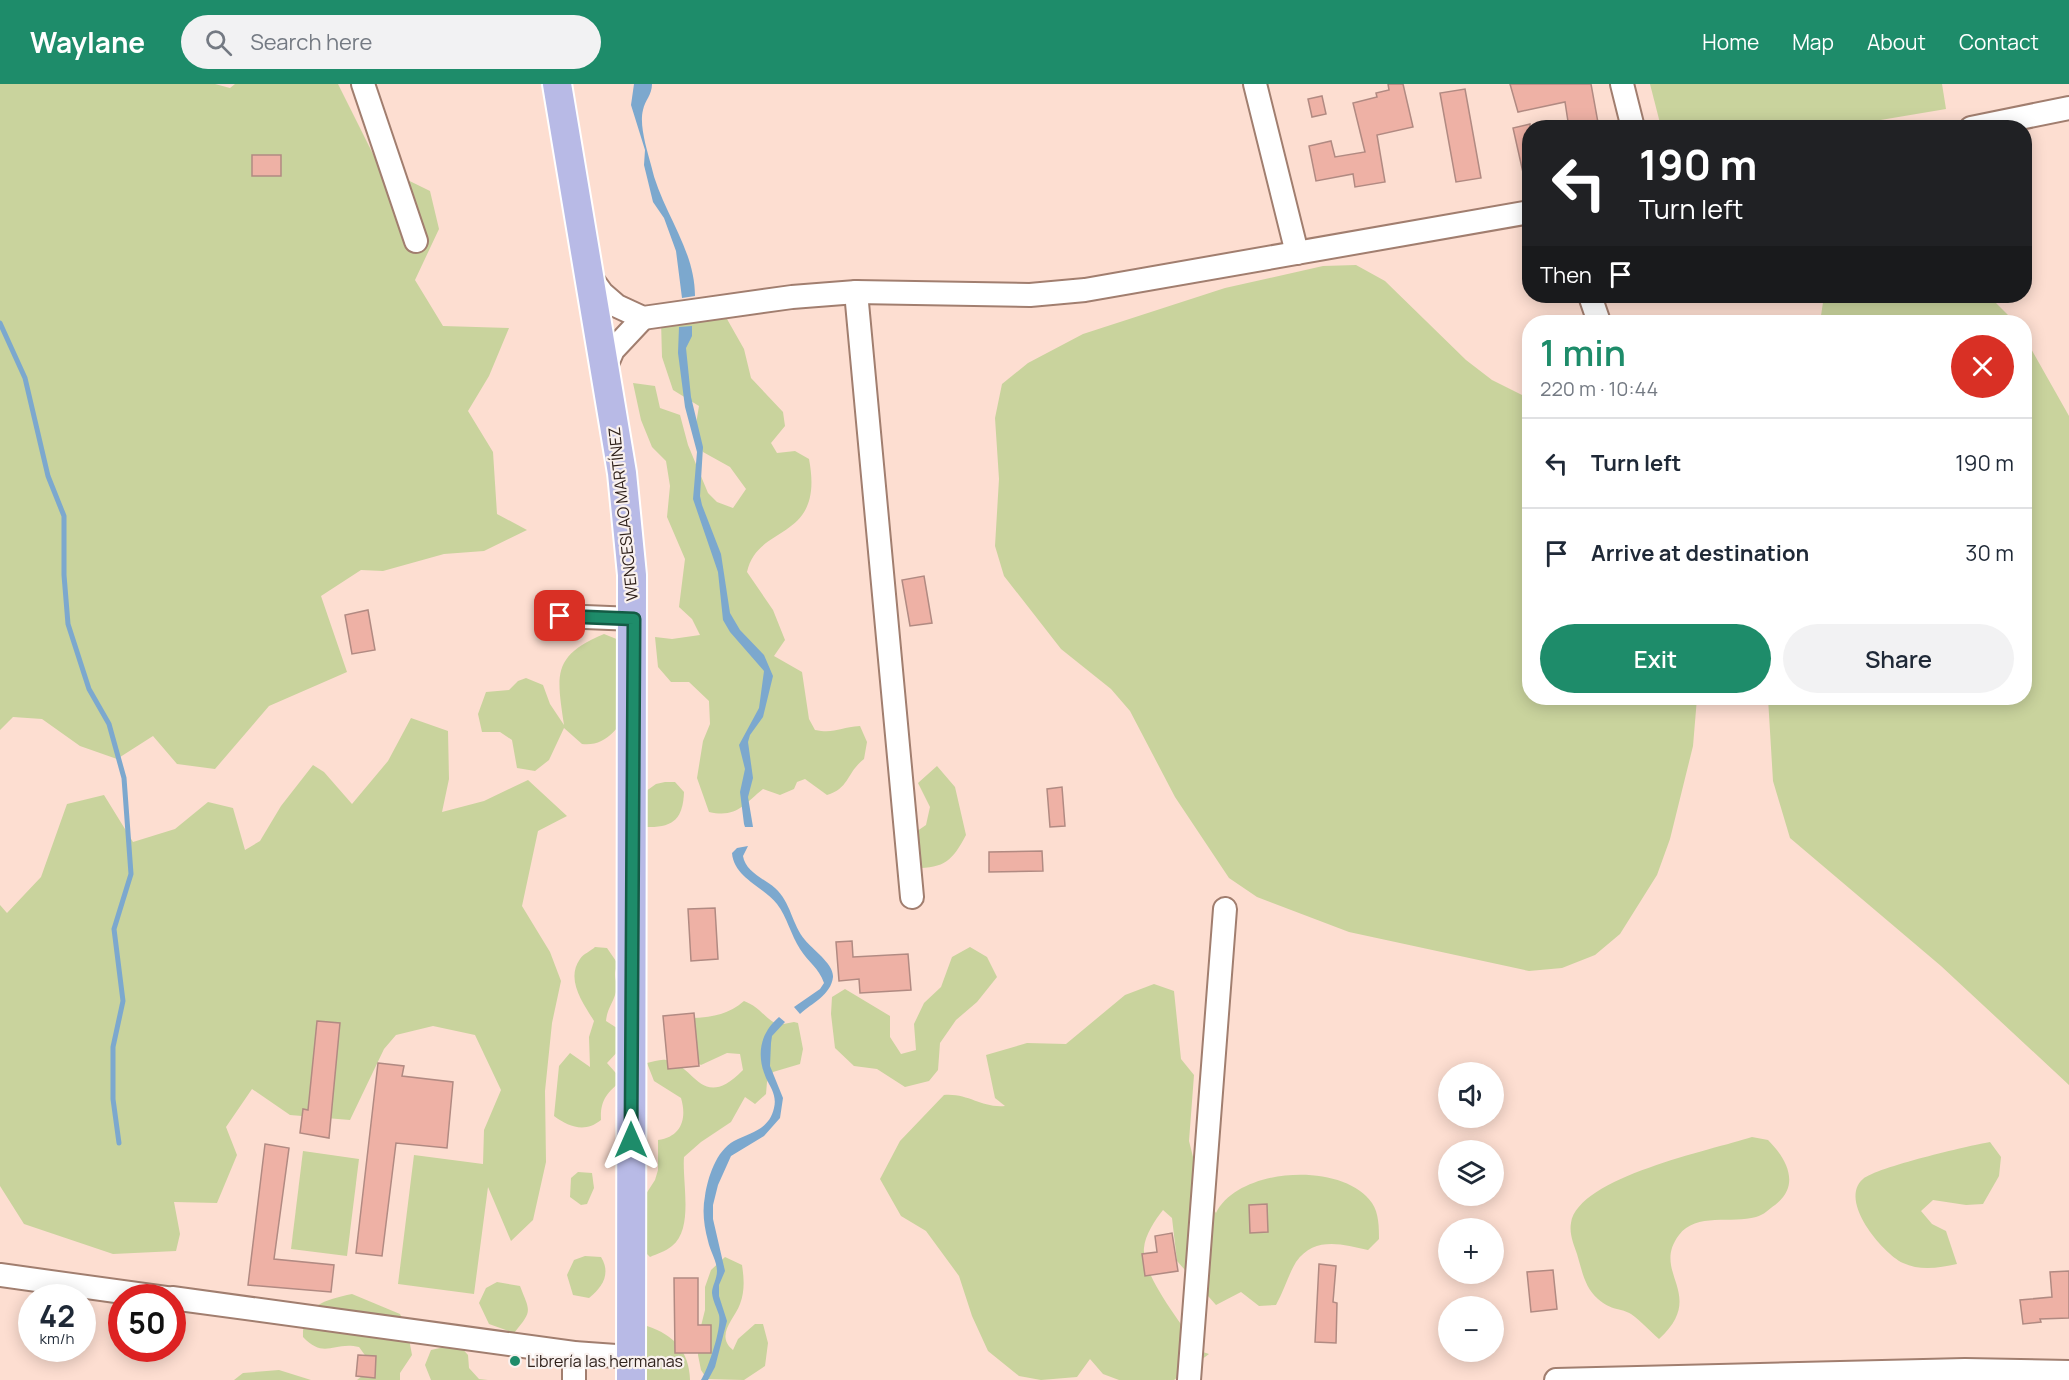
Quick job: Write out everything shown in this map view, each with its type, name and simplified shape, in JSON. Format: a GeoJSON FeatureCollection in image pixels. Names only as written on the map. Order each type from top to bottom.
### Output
{"type":"FeatureCollection","features":[{"type":"Feature","properties":{"kind":"main road","name":"WENCESLAO MARTÍNEZ"},"geometry":{"type":"LineString","coordinates":[[557,84],[622,473],[634,619],[630,1369]]}},
{"type":"Feature","properties":{"kind":"street"},"geometry":{"type":"LineString","coordinates":[[363,84],[416,241]]}},
{"type":"Feature","properties":{"kind":"street"},"geometry":{"type":"LineString","coordinates":[[1255,84],[1297,253]]}},
{"type":"Feature","properties":{"kind":"street"},"geometry":{"type":"LineString","coordinates":[[1622,84],[1631,120]]}},
{"type":"Feature","properties":{"kind":"street"},"geometry":{"type":"LineString","coordinates":[[2010,120],[2069,108]]}},
{"type":"Feature","properties":{"kind":"street"},"geometry":{"type":"LineString","coordinates":[[589,274],[602,293],[618,306],[643,318],[792,297],[856,292],[1030,296],[1085,290],[1522,213]]}},
{"type":"Feature","properties":{"kind":"street"},"geometry":{"type":"LineString","coordinates":[[856,292],[912,897]]}},
{"type":"Feature","properties":{"kind":"street"},"geometry":{"type":"LineString","coordinates":[[604,371],[613,350],[643,318]]}},
{"type":"Feature","properties":{"kind":"street"},"geometry":{"type":"LineString","coordinates":[[560,616],[634,619]]}},
{"type":"Feature","properties":{"kind":"street"},"geometry":{"type":"LineString","coordinates":[[1189,1380],[1225,909]]}},
{"type":"Feature","properties":{"kind":"street"},"geometry":{"type":"LineString","coordinates":[[0,1275],[108,1290]]}},
{"type":"Feature","properties":{"kind":"street"},"geometry":{"type":"LineString","coordinates":[[186,1300],[574,1353],[630,1369]]}},
{"type":"Feature","properties":{"kind":"street"},"geometry":{"type":"LineString","coordinates":[[574,1353],[574,1380]]}},
{"type":"Feature","properties":{"kind":"street"},"geometry":{"type":"LineString","coordinates":[[1556,1380],[1966,1375],[2069,1371]]}},
{"type":"Feature","properties":{"kind":"green space"},"geometry":{"type":"Polygon","coordinates":[[[0,84],[215,84],[230,88],[235,84],[338,84],[379,166],[430,191],[439,229],[415,280],[443,326],[509,328],[489,376],[468,411],[493,452],[497,514],[527,530],[484,551],[444,554],[383,571],[361,570],[321,596],[347,672],[269,706],[215,769],[177,764],[153,736],[117,759],[80,746],[42,719],[13,717],[0,730],[0,84]]]}},
{"type":"Feature","properties":{"kind":"green space"},"geometry":{"type":"Polygon","coordinates":[[[1650,84],[1942,84],[1946,109],[1881,120],[1659,120],[1650,84]]]}},
{"type":"Feature","properties":{"kind":"green space"},"geometry":{"type":"Polygon","coordinates":[[[1356,265],[1385,281],[1466,360],[1492,380],[1522,395],[1522,705],[1696,705],[1693,746],[1670,839],[1657,875],[1620,934],[1595,955],[1562,968],[1529,971],[1349,932],[1257,897],[1229,878],[1175,797],[1130,711],[1111,689],[1061,649],[1004,576],[995,546],[999,479],[995,418],[1002,384],[1028,363],[1083,334],[1225,288],[1323,266],[1356,265]]]}},
{"type":"Feature","properties":{"kind":"green space"},"geometry":{"type":"Polygon","coordinates":[[[711,300],[727,319],[744,349],[751,378],[783,412],[785,426],[771,443],[777,453],[795,451],[809,459],[811,486],[808,505],[799,518],[753,556],[747,572],[773,610],[785,640],[774,656],[802,672],[809,719],[815,730],[833,731],[860,726],[867,742],[864,759],[844,784],[834,792],[827,795],[805,779],[797,782],[794,789],[780,795],[763,789],[739,809],[726,813],[709,812],[697,778],[703,741],[710,724],[709,701],[689,682],[671,682],[658,667],[655,637],[672,639],[700,635],[692,619],[679,607],[685,559],[667,517],[670,486],[666,461],[652,447],[641,420],[633,383],[655,386],[660,408],[680,415],[688,445],[708,493],[717,502],[733,508],[746,489],[730,467],[703,452],[695,430],[699,406],[673,390],[662,357],[661,321],[711,300]]]}},
{"type":"Feature","properties":{"kind":"green space"},"geometry":{"type":"Polygon","coordinates":[[[1823,303],[1996,303],[2008,315],[1821,315],[1823,303]]]}},
{"type":"Feature","properties":{"kind":"green space"},"geometry":{"type":"Polygon","coordinates":[[[2032,350],[2069,416],[2069,1085],[1941,966],[1790,838],[1773,781],[1768,705],[2032,705],[2032,350]]]}},
{"type":"Feature","properties":{"kind":"green space"},"geometry":{"type":"Polygon","coordinates":[[[604,634],[629,644],[632,708],[612,734],[605,739],[591,744],[582,744],[564,728],[549,760],[535,771],[517,768],[512,740],[500,732],[482,732],[478,714],[486,692],[509,690],[518,681],[526,678],[543,685],[550,704],[564,725],[560,693],[562,669],[574,651],[604,634]]]}},
{"type":"Feature","properties":{"kind":"green space"},"geometry":{"type":"Polygon","coordinates":[[[411,718],[448,731],[449,779],[442,812],[484,801],[528,780],[567,816],[538,831],[522,906],[550,952],[561,981],[552,1023],[545,1091],[546,1162],[533,1220],[511,1241],[488,1187],[474,1294],[398,1284],[414,1155],[483,1164],[484,1130],[501,1090],[475,1035],[433,1026],[396,1035],[384,1049],[350,1120],[290,1115],[252,1089],[226,1127],[237,1155],[217,1203],[174,1202],[180,1234],[176,1251],[113,1254],[24,1224],[0,1186],[0,905],[7,913],[41,877],[67,804],[104,795],[133,842],[175,829],[208,802],[233,808],[245,850],[260,841],[281,806],[313,765],[324,772],[352,804],[388,761],[411,718]]]}},
{"type":"Feature","properties":{"kind":"green space"},"geometry":{"type":"Polygon","coordinates":[[[937,766],[955,787],[966,835],[952,857],[946,861],[934,866],[915,868],[904,840],[926,825],[930,807],[918,783],[937,766]]]}},
{"type":"Feature","properties":{"kind":"green space"},"geometry":{"type":"Polygon","coordinates":[[[675,782],[684,792],[679,815],[675,820],[663,826],[646,827],[642,794],[656,784],[675,782]]]}},
{"type":"Feature","properties":{"kind":"green space"},"geometry":{"type":"Polygon","coordinates":[[[595,947],[607,948],[618,964],[615,973],[616,992],[606,1021],[620,1030],[621,1048],[607,1063],[622,1080],[606,1097],[601,1120],[589,1126],[577,1127],[554,1116],[559,1066],[570,1053],[590,1067],[589,1037],[594,1021],[581,999],[574,975],[580,959],[595,947]]]}},
{"type":"Feature","properties":{"kind":"green space"},"geometry":{"type":"Polygon","coordinates":[[[970,947],[987,957],[997,977],[977,1002],[956,1020],[940,1043],[938,1070],[929,1081],[905,1087],[877,1069],[854,1066],[835,1048],[831,1014],[832,997],[845,989],[890,1016],[890,1037],[901,1054],[916,1050],[914,1024],[924,1003],[941,987],[952,957],[970,947]]]}},
{"type":"Feature","properties":{"kind":"green space"},"geometry":{"type":"Polygon","coordinates":[[[1154,984],[1174,991],[1181,1059],[1194,1075],[1189,1141],[1200,1185],[1216,1213],[1228,1198],[1246,1186],[1292,1175],[1316,1176],[1339,1180],[1358,1189],[1372,1203],[1379,1225],[1379,1239],[1368,1250],[1339,1244],[1311,1248],[1296,1262],[1276,1305],[1259,1306],[1241,1292],[1216,1305],[1177,1261],[1172,1218],[1163,1210],[1146,1238],[1144,1248],[1149,1272],[1200,1351],[1209,1354],[1174,1380],[1119,1380],[1103,1374],[1090,1359],[1077,1377],[1041,1380],[1019,1376],[988,1351],[972,1316],[959,1276],[926,1231],[901,1216],[880,1179],[900,1141],[944,1095],[961,1096],[988,1105],[1005,1106],[995,1098],[986,1055],[1027,1043],[1066,1044],[1125,995],[1154,984]]]}},
{"type":"Feature","properties":{"kind":"green space"},"geometry":{"type":"Polygon","coordinates":[[[744,1001],[778,1025],[798,1023],[803,1049],[800,1064],[773,1072],[767,1082],[766,1094],[755,1104],[745,1097],[731,1122],[701,1142],[684,1157],[686,1205],[683,1228],[679,1238],[672,1246],[650,1257],[638,1245],[644,1197],[655,1180],[658,1170],[658,1140],[673,1135],[677,1131],[683,1119],[683,1105],[681,1098],[654,1081],[647,1063],[664,1060],[676,1063],[708,1087],[717,1087],[729,1082],[743,1070],[740,1054],[727,1053],[701,1065],[687,1056],[694,1018],[721,1014],[744,1001]]]}},
{"type":"Feature","properties":{"kind":"green space"},"geometry":{"type":"Polygon","coordinates":[[[1752,1137],[1768,1140],[1781,1155],[1788,1172],[1788,1189],[1775,1205],[1759,1216],[1695,1223],[1679,1235],[1672,1249],[1671,1261],[1679,1296],[1679,1309],[1673,1323],[1659,1339],[1631,1314],[1607,1306],[1598,1299],[1584,1279],[1571,1235],[1571,1223],[1579,1207],[1597,1192],[1621,1179],[1679,1158],[1752,1137]]]}},
{"type":"Feature","properties":{"kind":"green space"},"geometry":{"type":"Polygon","coordinates":[[[1990,1142],[2001,1157],[1999,1176],[1983,1204],[1966,1205],[1933,1200],[1921,1211],[1932,1224],[1946,1231],[1957,1264],[1936,1268],[1909,1266],[1884,1249],[1859,1212],[1856,1200],[1857,1188],[1863,1179],[1904,1163],[1990,1142]]]}},
{"type":"Feature","properties":{"kind":"green space"},"geometry":{"type":"Polygon","coordinates":[[[303,1151],[359,1159],[347,1256],[291,1249],[303,1151]]]}},
{"type":"Feature","properties":{"kind":"green space"},"geometry":{"type":"Polygon","coordinates":[[[578,1172],[592,1173],[594,1188],[587,1204],[581,1205],[570,1197],[571,1178],[578,1172]]]}},
{"type":"Feature","properties":{"kind":"green space"},"geometry":{"type":"Polygon","coordinates":[[[585,1256],[601,1257],[605,1269],[602,1284],[589,1298],[573,1295],[567,1275],[574,1260],[585,1256]]]}},
{"type":"Feature","properties":{"kind":"green space"},"geometry":{"type":"Polygon","coordinates":[[[725,1257],[742,1265],[744,1280],[740,1304],[727,1327],[728,1344],[733,1350],[738,1339],[755,1324],[763,1324],[768,1343],[765,1366],[744,1380],[707,1379],[701,1370],[698,1355],[698,1338],[705,1310],[705,1287],[711,1270],[725,1257]]]}},
{"type":"Feature","properties":{"kind":"green space"},"geometry":{"type":"Polygon","coordinates":[[[497,1282],[520,1286],[528,1306],[527,1315],[514,1333],[489,1324],[479,1303],[486,1288],[497,1282]]]}},
{"type":"Feature","properties":{"kind":"green space"},"geometry":{"type":"Polygon","coordinates":[[[352,1294],[400,1314],[407,1328],[412,1355],[400,1373],[400,1380],[357,1380],[367,1372],[367,1358],[359,1347],[342,1346],[324,1349],[311,1344],[303,1337],[306,1318],[311,1311],[324,1302],[352,1294]]]}},
{"type":"Feature","properties":{"kind":"green space"},"geometry":{"type":"Polygon","coordinates":[[[647,1326],[665,1334],[678,1346],[687,1361],[690,1380],[634,1380],[639,1335],[647,1326]]]}},
{"type":"Feature","properties":{"kind":"green space"},"geometry":{"type":"Polygon","coordinates":[[[458,1344],[468,1355],[469,1368],[479,1379],[488,1380],[431,1380],[425,1365],[431,1350],[458,1344]]]}},
{"type":"Feature","properties":{"kind":"green space"},"geometry":{"type":"Polygon","coordinates":[[[279,1370],[311,1380],[234,1380],[243,1373],[279,1370]]]}},
{"type":"Feature","properties":{"kind":"water"},"geometry":{"type":"Polygon","coordinates":[[[634,84],[652,84],[642,116],[644,138],[656,182],[690,262],[695,296],[682,298],[676,251],[664,218],[653,202],[644,165],[645,150],[631,105],[634,84]]]}},
{"type":"Feature","properties":{"kind":"water"},"geometry":{"type":"Polygon","coordinates":[[[692,326],[692,336],[686,348],[691,397],[703,447],[700,496],[702,505],[721,554],[730,613],[740,630],[764,655],[773,676],[763,717],[750,735],[748,742],[753,778],[748,797],[753,827],[745,827],[744,824],[740,792],[745,769],[739,745],[759,708],[764,671],[730,632],[723,620],[718,572],[693,499],[697,452],[685,407],[678,353],[679,327],[692,326]]]}},
{"type":"Feature","properties":{"kind":"water"},"geometry":{"type":"Polygon","coordinates":[[[748,846],[743,856],[747,866],[780,894],[801,934],[832,972],[832,983],[829,989],[800,1014],[794,1007],[820,989],[824,983],[800,949],[777,904],[743,875],[734,862],[732,853],[737,848],[748,846]]]}},
{"type":"Feature","properties":{"kind":"water"},"geometry":{"type":"Polygon","coordinates":[[[779,1017],[785,1022],[772,1036],[770,1066],[783,1098],[780,1118],[764,1136],[731,1156],[718,1185],[713,1205],[713,1219],[725,1271],[719,1285],[719,1296],[727,1321],[715,1367],[708,1380],[701,1380],[714,1348],[719,1321],[712,1293],[717,1267],[705,1230],[706,1189],[714,1165],[722,1151],[734,1141],[764,1126],[772,1115],[775,1104],[774,1096],[763,1069],[761,1053],[764,1037],[779,1017]]]}},
{"type":"Feature","properties":{"kind":"building"},"geometry":{"type":"Polygon","coordinates":[[[1388,84],[1403,84],[1413,127],[1377,135],[1385,182],[1355,187],[1353,174],[1316,181],[1309,146],[1331,141],[1335,157],[1365,152],[1353,103],[1377,97],[1376,93],[1389,90],[1388,84]]]}},
{"type":"Feature","properties":{"kind":"building"},"geometry":{"type":"Polygon","coordinates":[[[1510,84],[1591,84],[1598,120],[1568,120],[1565,102],[1518,112],[1510,84]]]}},
{"type":"Feature","properties":{"kind":"building"},"geometry":{"type":"Polygon","coordinates":[[[1465,89],[1481,178],[1456,182],[1440,93],[1465,89]]]}},
{"type":"Feature","properties":{"kind":"building"},"geometry":{"type":"Polygon","coordinates":[[[1322,96],[1326,114],[1312,117],[1308,99],[1322,96]]]}},
{"type":"Feature","properties":{"kind":"building"},"geometry":{"type":"Polygon","coordinates":[[[1522,126],[1522,168],[1513,128],[1522,126]]]}},
{"type":"Feature","properties":{"kind":"building"},"geometry":{"type":"Polygon","coordinates":[[[252,155],[281,155],[281,176],[252,176],[252,155]]]}},
{"type":"Feature","properties":{"kind":"building"},"geometry":{"type":"Polygon","coordinates":[[[924,576],[932,623],[910,626],[902,580],[924,576]]]}},
{"type":"Feature","properties":{"kind":"building"},"geometry":{"type":"Polygon","coordinates":[[[368,610],[375,650],[352,654],[345,615],[368,610]]]}},
{"type":"Feature","properties":{"kind":"building"},"geometry":{"type":"Polygon","coordinates":[[[1062,787],[1065,826],[1050,827],[1047,789],[1062,787]]]}},
{"type":"Feature","properties":{"kind":"building"},"geometry":{"type":"Polygon","coordinates":[[[1042,851],[1043,871],[989,872],[989,852],[1042,851]]]}},
{"type":"Feature","properties":{"kind":"building"},"geometry":{"type":"Polygon","coordinates":[[[715,908],[718,959],[691,961],[688,909],[715,908]]]}},
{"type":"Feature","properties":{"kind":"building"},"geometry":{"type":"Polygon","coordinates":[[[852,941],[853,957],[908,954],[911,990],[860,993],[859,979],[839,981],[836,942],[852,941]]]}},
{"type":"Feature","properties":{"kind":"building"},"geometry":{"type":"Polygon","coordinates":[[[694,1013],[699,1066],[668,1069],[663,1016],[694,1013]]]}},
{"type":"Feature","properties":{"kind":"building"},"geometry":{"type":"Polygon","coordinates":[[[317,1021],[340,1023],[329,1138],[300,1133],[303,1109],[308,1110],[317,1021]]]}},
{"type":"Feature","properties":{"kind":"building"},"geometry":{"type":"Polygon","coordinates":[[[378,1063],[404,1066],[402,1076],[453,1082],[447,1148],[396,1143],[382,1256],[356,1253],[378,1063]]]}},
{"type":"Feature","properties":{"kind":"building"},"geometry":{"type":"Polygon","coordinates":[[[265,1144],[289,1148],[274,1259],[334,1265],[331,1292],[248,1285],[265,1144]]]}},
{"type":"Feature","properties":{"kind":"building"},"geometry":{"type":"Polygon","coordinates":[[[1267,1204],[1268,1232],[1250,1233],[1249,1205],[1267,1204]]]}},
{"type":"Feature","properties":{"kind":"building"},"geometry":{"type":"Polygon","coordinates":[[[1172,1233],[1178,1271],[1145,1276],[1142,1254],[1157,1252],[1155,1236],[1172,1233]]]}},
{"type":"Feature","properties":{"kind":"building"},"geometry":{"type":"Polygon","coordinates":[[[1319,1264],[1336,1266],[1333,1302],[1337,1303],[1336,1343],[1315,1342],[1319,1264]]]}},
{"type":"Feature","properties":{"kind":"building"},"geometry":{"type":"Polygon","coordinates":[[[1553,1270],[1557,1309],[1531,1312],[1527,1272],[1553,1270]]]}},
{"type":"Feature","properties":{"kind":"building"},"geometry":{"type":"Polygon","coordinates":[[[2069,1271],[2069,1318],[2040,1319],[2041,1322],[2023,1324],[2020,1300],[2052,1297],[2050,1272],[2069,1271]]]}},
{"type":"Feature","properties":{"kind":"building"},"geometry":{"type":"Polygon","coordinates":[[[674,1278],[698,1278],[698,1325],[711,1325],[711,1353],[675,1353],[674,1278]]]}},
{"type":"Feature","properties":{"kind":"building"},"geometry":{"type":"Polygon","coordinates":[[[358,1355],[376,1356],[375,1378],[356,1376],[358,1355]]]}},
{"type":"Feature","properties":{"kind":"waterway"},"geometry":{"type":"LineString","coordinates":[[0,323],[25,378],[48,476],[64,516],[64,575],[68,624],[89,689],[109,724],[124,778],[131,874],[114,929],[123,1001],[113,1047],[113,1099],[119,1143]]}},
{"type":"Feature","properties":{"kind":"place","name":"Librería las hermanas"},"geometry":{"type":"Point","coordinates":[515,1361]}},
{"type":"Feature","properties":{"kind":"route"},"geometry":{"type":"LineString","coordinates":[[560,616],[634,619],[631,1140]]}}]}
